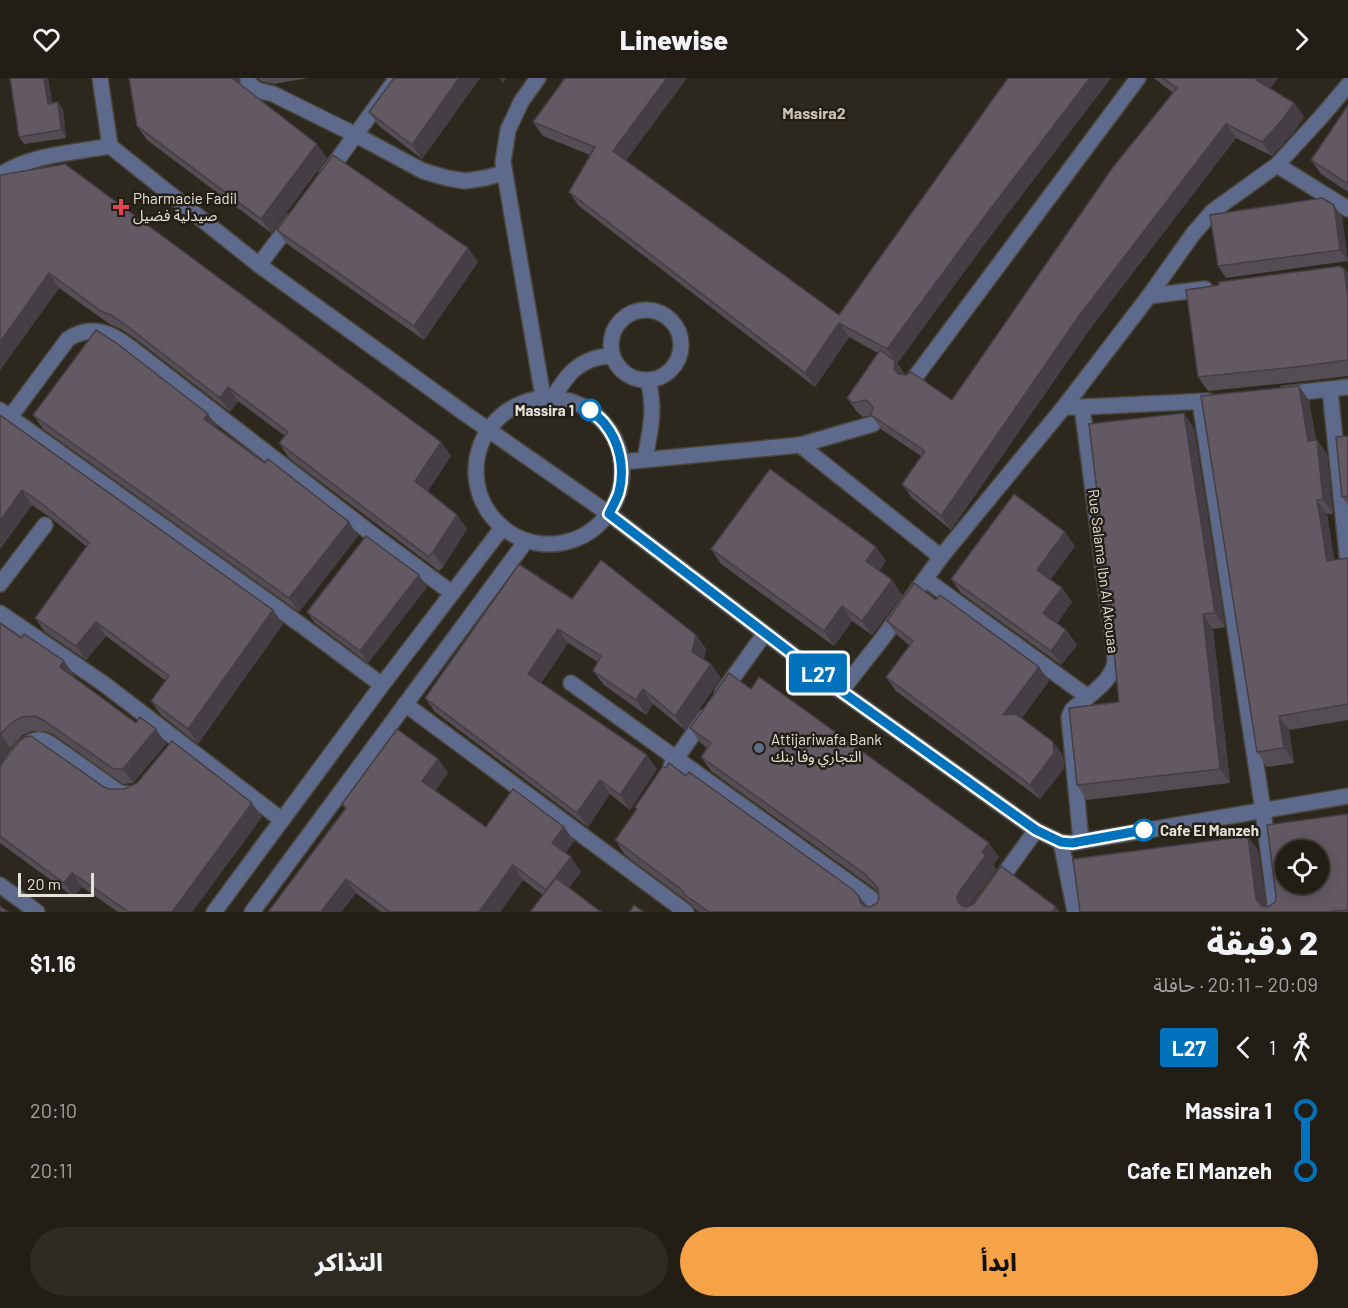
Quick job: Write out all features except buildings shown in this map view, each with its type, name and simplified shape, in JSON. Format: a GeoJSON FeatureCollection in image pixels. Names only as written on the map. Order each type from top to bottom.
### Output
{"type":"FeatureCollection","features":[{"type":"Feature","properties":{"kind":"street"},"geometry":{"type":"LineString","coordinates":[[100,78],[110,146],[259,265],[609,514],[841,691],[1036,830],[1061,842],[1081,841],[1348,796]]}},
{"type":"Feature","properties":{"kind":"street"},"geometry":{"type":"LineString","coordinates":[[248,78],[248,83],[258,90],[273,94],[423,171],[465,181],[504,173]]}},
{"type":"Feature","properties":{"kind":"street"},"geometry":{"type":"LineString","coordinates":[[321,182],[397,78]]}},
{"type":"Feature","properties":{"kind":"street"},"geometry":{"type":"LineString","coordinates":[[538,78],[521,102],[508,130],[503,162],[548,398]]}},
{"type":"Feature","properties":{"kind":"street"},"geometry":{"type":"LineString","coordinates":[[913,380],[1138,78]]}},
{"type":"Feature","properties":{"kind":"street"},"geometry":{"type":"LineString","coordinates":[[841,691],[941,557],[1064,407],[1193,234],[1213,211],[1277,165],[1348,85]]}},
{"type":"Feature","properties":{"kind":"street"},"geometry":{"type":"LineString","coordinates":[[0,175],[14,166],[32,160],[110,146]]}},
{"type":"Feature","properties":{"kind":"street"},"geometry":{"type":"LineString","coordinates":[[1277,165],[1348,209]]}},
{"type":"Feature","properties":{"kind":"street"},"geometry":{"type":"LineString","coordinates":[[259,265],[301,210]]}},
{"type":"Feature","properties":{"kind":"street"},"geometry":{"type":"LineString","coordinates":[[1149,296],[1215,288]]}},
{"type":"Feature","properties":{"kind":"street"},"geometry":{"type":"LineString","coordinates":[[649,309],[660,312],[677,328],[681,339],[681,351],[677,362],[669,372],[648,381],[633,378],[620,370],[612,357],[610,345],[617,323],[626,315],[637,310],[649,309]]}},
{"type":"Feature","properties":{"kind":"street"},"geometry":{"type":"LineString","coordinates":[[382,685],[304,620],[5,414],[68,339],[87,331],[112,334],[368,538],[452,593]]}},
{"type":"Feature","properties":{"kind":"street"},"geometry":{"type":"LineString","coordinates":[[548,398],[570,373],[581,365],[600,357],[612,357]]}},
{"type":"Feature","properties":{"kind":"street"},"geometry":{"type":"LineString","coordinates":[[645,459],[653,407],[648,381]]}},
{"type":"Feature","properties":{"kind":"street"},"geometry":{"type":"LineString","coordinates":[[1271,395],[1348,387]]}},
{"type":"Feature","properties":{"kind":"street"},"geometry":{"type":"LineString","coordinates":[[1330,390],[1348,564]]}},
{"type":"Feature","properties":{"kind":"street"},"geometry":{"type":"LineString","coordinates":[[548,398],[566,399],[586,407],[604,422],[616,441],[622,471],[619,493],[609,514],[596,527],[581,537],[563,543],[544,544],[526,541],[513,535],[502,528],[489,514],[480,497],[476,479],[476,460],[480,444],[488,430],[503,414],[521,403],[548,398]]}},
{"type":"Feature","properties":{"kind":"street"},"geometry":{"type":"LineString","coordinates":[[1064,407],[1224,400]]}},
{"type":"Feature","properties":{"kind":"street"},"geometry":{"type":"LineString","coordinates":[[1200,402],[1263,810],[1276,912]]}},
{"type":"Feature","properties":{"kind":"street","name":"Rue Salama Ibn Al Akouaa"},"geometry":{"type":"LineString","coordinates":[[1081,841],[1070,713],[1109,677],[1115,665],[1082,407]]}},
{"type":"Feature","properties":{"kind":"street"},"geometry":{"type":"LineString","coordinates":[[622,462],[800,445],[873,424]]}},
{"type":"Feature","properties":{"kind":"street"},"geometry":{"type":"LineString","coordinates":[[800,445],[941,557]]}},
{"type":"Feature","properties":{"kind":"street"},"geometry":{"type":"LineString","coordinates":[[0,584],[45,525]]}},
{"type":"Feature","properties":{"kind":"street"},"geometry":{"type":"LineString","coordinates":[[214,912],[502,528]]}},
{"type":"Feature","properties":{"kind":"street"},"geometry":{"type":"LineString","coordinates":[[252,912],[526,541]]}},
{"type":"Feature","properties":{"kind":"street"},"geometry":{"type":"LineString","coordinates":[[925,579],[1088,697]]}},
{"type":"Feature","properties":{"kind":"street"},"geometry":{"type":"LineString","coordinates":[[0,613],[104,684],[176,746],[282,820]]}},
{"type":"Feature","properties":{"kind":"street"},"geometry":{"type":"LineString","coordinates":[[663,778],[765,633]]}},
{"type":"Feature","properties":{"kind":"street"},"geometry":{"type":"LineString","coordinates":[[571,682],[868,896],[879,906],[879,912]]}},
{"type":"Feature","properties":{"kind":"street"},"geometry":{"type":"LineString","coordinates":[[405,704],[614,851],[686,912]]}},
{"type":"Feature","properties":{"kind":"street"},"geometry":{"type":"LineString","coordinates":[[0,779],[26,744],[39,739],[55,747],[120,793],[134,794],[146,783]]}},
{"type":"Feature","properties":{"kind":"street"},"geometry":{"type":"LineString","coordinates":[[977,912],[1036,830]]}},
{"type":"Feature","properties":{"kind":"street"},"geometry":{"type":"LineString","coordinates":[[1061,842],[1075,912]]}},
{"type":"Feature","properties":{"kind":"street"},"geometry":{"type":"LineString","coordinates":[[0,885],[37,912]]}},
{"type":"Feature","properties":{"kind":"bus line","name":"L27"},"geometry":{"type":"LineString","coordinates":[[590,410],[604,422],[616,441],[622,462],[619,493],[609,514],[841,691],[1036,830],[1061,842],[1072,843],[1144,830]]}},
{"type":"Feature","properties":{"kind":"place","name":"Pharmacie Fadil صيدلية فضيل"},"geometry":{"type":"Point","coordinates":[121,207]}},
{"type":"Feature","properties":{"kind":"place","name":"Massira 1"},"geometry":{"type":"Point","coordinates":[590,410]}},
{"type":"Feature","properties":{"kind":"place","name":"Attijariwafa Bank التجاري وفا بنك"},"geometry":{"type":"Point","coordinates":[759,748]}},
{"type":"Feature","properties":{"kind":"place","name":"Cafe El Manzeh"},"geometry":{"type":"Point","coordinates":[1144,830]}},
{"type":"Feature","properties":{"kind":"district","name":"Massira2"},"geometry":{"type":"Point","coordinates":[814,112]}}]}
